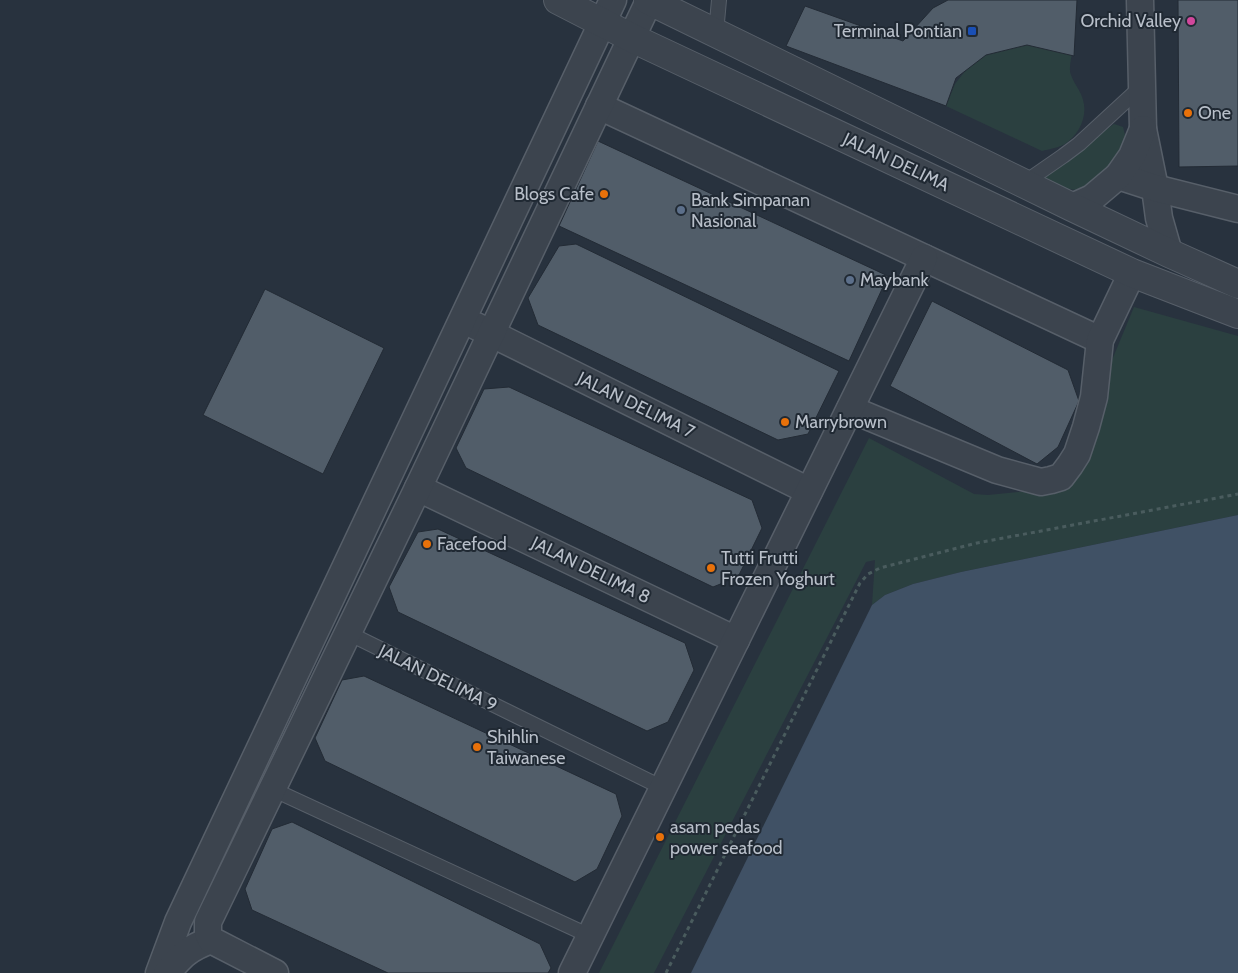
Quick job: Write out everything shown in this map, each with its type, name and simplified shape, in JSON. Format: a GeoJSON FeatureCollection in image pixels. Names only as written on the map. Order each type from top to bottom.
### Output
{"type":"FeatureCollection","features":[{"type":"Feature","properties":{"kind":"street","name":"JALAN DELIMA"},"geometry":{"type":"LineString","coordinates":[[558,0],[608,12],[632,38],[1132,273],[1238,314]]}},
{"type":"Feature","properties":{"kind":"street","name":"JALAN DELIMA"},"geometry":{"type":"LineString","coordinates":[[649,0],[1072,207],[1238,284]]}},
{"type":"Feature","properties":{"kind":"street"},"geometry":{"type":"LineString","coordinates":[[275,973],[211,940],[208,933],[208,922],[418,488],[649,0]]}},
{"type":"Feature","properties":{"kind":"street"},"geometry":{"type":"LineString","coordinates":[[1140,0],[1143,129],[1159,218],[1169,253]]}},
{"type":"Feature","properties":{"kind":"street"},"geometry":{"type":"LineString","coordinates":[[159,973],[178,922],[608,12]]}},
{"type":"Feature","properties":{"kind":"street"},"geometry":{"type":"LineString","coordinates":[[599,106],[1100,340]]}},
{"type":"Feature","properties":{"kind":"street"},"geometry":{"type":"LineString","coordinates":[[1072,207],[1092,198],[1118,176],[1132,156],[1143,129]]}},
{"type":"Feature","properties":{"kind":"street"},"geometry":{"type":"LineString","coordinates":[[1118,176],[1155,188],[1238,209]]}},
{"type":"Feature","properties":{"kind":"street"},"geometry":{"type":"LineString","coordinates":[[572,973],[924,258]]}},
{"type":"Feature","properties":{"kind":"street"},"geometry":{"type":"LineString","coordinates":[[850,409],[997,470],[1040,482],[1061,477],[1077,454],[1094,398],[1100,340],[1132,273]]}},
{"type":"Feature","properties":{"kind":"street","name":"JALAN DELIMA 7"},"geometry":{"type":"LineString","coordinates":[[462,320],[810,491]]}},
{"type":"Feature","properties":{"kind":"street","name":"JALAN DELIMA 8"},"geometry":{"type":"LineString","coordinates":[[418,488],[736,640]]}},
{"type":"Feature","properties":{"kind":"street"},"geometry":{"type":"LineString","coordinates":[[167,973],[181,956],[189,950],[211,940]]}},
{"type":"Feature","properties":{"kind":"lane"},"geometry":{"type":"LineString","coordinates":[[716,33],[719,0]]}},
{"type":"Feature","properties":{"kind":"lane"},"geometry":{"type":"LineString","coordinates":[[1024,183],[1079,144],[1142,86]]}},
{"type":"Feature","properties":{"kind":"lane","name":"JALAN DELIMA 9"},"geometry":{"type":"LineString","coordinates":[[348,633],[663,788]]}},
{"type":"Feature","properties":{"kind":"lane"},"geometry":{"type":"LineString","coordinates":[[272,789],[590,936]]}},
{"type":"Feature","properties":{"kind":"path"},"geometry":{"type":"LineString","coordinates":[[666,973],[860,583],[868,574],[880,568],[978,543],[1238,494]]}},
{"type":"Feature","properties":{"kind":"green space"},"geometry":{"type":"Polygon","coordinates":[[[1022,42],[1073,48],[1070,72],[1082,97],[1084,112],[1081,125],[1074,136],[1059,147],[1042,151],[946,106],[955,84],[969,67],[990,51],[1022,42]]]}},
{"type":"Feature","properties":{"kind":"green space"},"geometry":{"type":"Polygon","coordinates":[[[1114,124],[1123,127],[1125,135],[1122,147],[1115,163],[1091,186],[1078,190],[1067,189],[1052,184],[1040,176],[1114,124]]]}},
{"type":"Feature","properties":{"kind":"green space"},"geometry":{"type":"Polygon","coordinates":[[[1134,307],[1238,336],[1238,515],[961,572],[913,584],[885,595],[872,605],[875,560],[866,562],[654,973],[599,973],[869,438],[974,494],[988,495],[1059,488],[1134,307]]]}},
{"type":"Feature","properties":{"kind":"water"},"geometry":{"type":"Polygon","coordinates":[[[1238,515],[1238,973],[691,973],[872,605],[885,595],[913,584],[961,572],[1238,515]]]}},
{"type":"Feature","properties":{"kind":"building"},"geometry":{"type":"Polygon","coordinates":[[[948,0],[1077,0],[1074,56],[1027,45],[986,55],[956,78],[946,106],[786,46],[805,6],[903,41],[933,8],[948,0]]]}},
{"type":"Feature","properties":{"kind":"building"},"geometry":{"type":"Polygon","coordinates":[[[1178,0],[1238,0],[1238,166],[1179,167],[1178,0]]]}},
{"type":"Feature","properties":{"kind":"building"},"geometry":{"type":"Polygon","coordinates":[[[598,141],[888,276],[849,361],[559,226],[598,141]]]}},
{"type":"Feature","properties":{"kind":"building"},"geometry":{"type":"Polygon","coordinates":[[[576,244],[839,371],[808,434],[778,440],[538,325],[528,298],[559,246],[576,244]]]}},
{"type":"Feature","properties":{"kind":"building"},"geometry":{"type":"Polygon","coordinates":[[[265,289],[384,348],[323,474],[203,415],[265,289]]]}},
{"type":"Feature","properties":{"kind":"building"},"geometry":{"type":"Polygon","coordinates":[[[932,301],[1068,370],[1079,401],[1058,447],[1037,464],[890,386],[932,301]]]}},
{"type":"Feature","properties":{"kind":"building"},"geometry":{"type":"Polygon","coordinates":[[[509,387],[752,500],[762,528],[738,577],[713,587],[466,468],[456,448],[484,389],[509,387]]]}},
{"type":"Feature","properties":{"kind":"building"},"geometry":{"type":"Polygon","coordinates":[[[438,529],[685,643],[694,670],[668,722],[647,731],[398,612],[389,587],[418,532],[438,529]]]}},
{"type":"Feature","properties":{"kind":"building"},"geometry":{"type":"Polygon","coordinates":[[[364,676],[616,794],[622,816],[597,869],[575,882],[325,761],[315,738],[342,680],[364,676]]]}},
{"type":"Feature","properties":{"kind":"building"},"geometry":{"type":"Polygon","coordinates":[[[292,822],[540,944],[551,968],[548,973],[388,973],[252,910],[245,889],[272,829],[292,822]]]}},
{"type":"Feature","properties":{"kind":"place","name":"Orchid Valley"},"geometry":{"type":"Point","coordinates":[1191,21]}},
{"type":"Feature","properties":{"kind":"place","name":"Terminal Pontian"},"geometry":{"type":"Point","coordinates":[972,31]}},
{"type":"Feature","properties":{"kind":"place","name":"One"},"geometry":{"type":"Point","coordinates":[1188,113]}},
{"type":"Feature","properties":{"kind":"place","name":"Blogs Cafe"},"geometry":{"type":"Point","coordinates":[604,194]}},
{"type":"Feature","properties":{"kind":"place","name":"Bank Simpanan Nasional"},"geometry":{"type":"Point","coordinates":[681,210]}},
{"type":"Feature","properties":{"kind":"place","name":"Maybank"},"geometry":{"type":"Point","coordinates":[850,280]}},
{"type":"Feature","properties":{"kind":"place","name":"Marrybrown"},"geometry":{"type":"Point","coordinates":[785,422]}},
{"type":"Feature","properties":{"kind":"place","name":"Facefood"},"geometry":{"type":"Point","coordinates":[427,544]}},
{"type":"Feature","properties":{"kind":"place","name":"Tutti Frutti Frozen Yoghurt"},"geometry":{"type":"Point","coordinates":[711,568]}},
{"type":"Feature","properties":{"kind":"place","name":"Shihlin Taiwanese"},"geometry":{"type":"Point","coordinates":[477,747]}},
{"type":"Feature","properties":{"kind":"place","name":"asam pedas power seafood"},"geometry":{"type":"Point","coordinates":[660,837]}}]}
